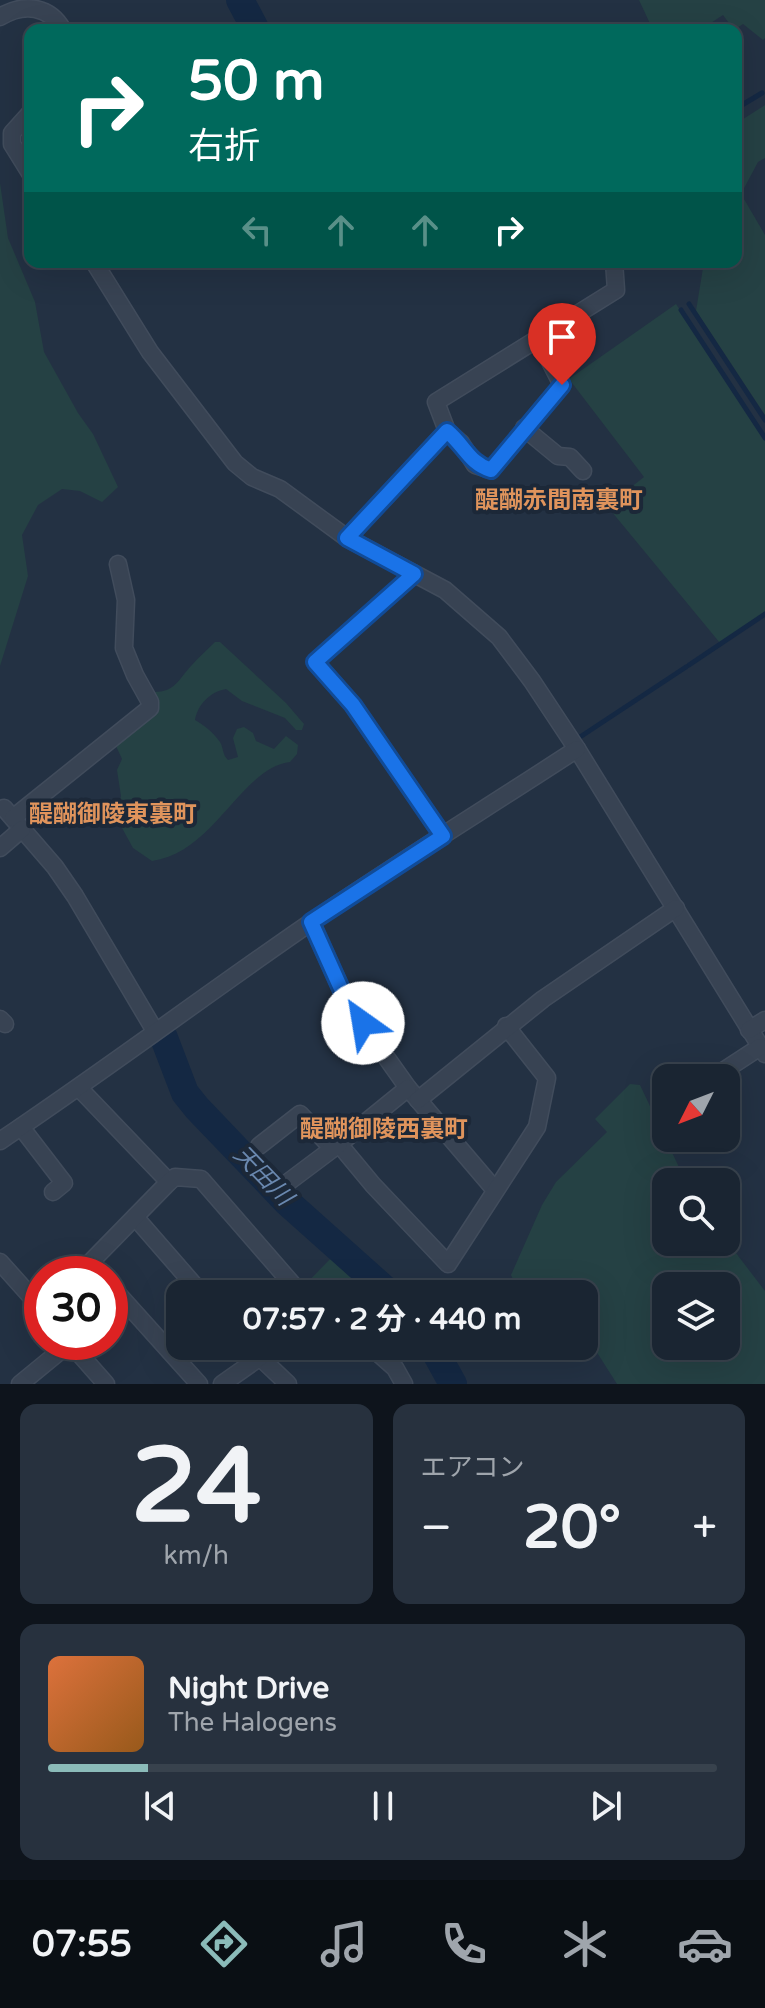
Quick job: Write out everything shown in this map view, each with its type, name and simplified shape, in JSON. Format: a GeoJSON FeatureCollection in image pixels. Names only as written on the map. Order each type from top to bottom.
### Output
{"type":"FeatureCollection","features":[{"type":"Feature","properties":{"kind":"street"},"geometry":{"type":"LineString","coordinates":[[0,17],[22,8],[35,8],[60,24]]}},
{"type":"Feature","properties":{"kind":"street"},"geometry":{"type":"LineString","coordinates":[[24,120],[12,133],[12,144],[24,163]]}},
{"type":"Feature","properties":{"kind":"street"},"geometry":{"type":"LineString","coordinates":[[98,268],[150,352],[235,463],[252,477],[280,489],[347,538],[453,596],[499,637],[577,749],[762,1050],[737,1064]]}},
{"type":"Feature","properties":{"kind":"street"},"geometry":{"type":"LineString","coordinates":[[538,338],[562,385],[491,470],[475,465],[461,443],[447,431],[436,402],[538,338],[616,290],[614,268]]}},
{"type":"Feature","properties":{"kind":"street"},"geometry":{"type":"LineString","coordinates":[[524,428],[558,456],[570,457],[583,471]]}},
{"type":"Feature","properties":{"kind":"street"},"geometry":{"type":"LineString","coordinates":[[347,538],[447,431]]}},
{"type":"Feature","properties":{"kind":"street"},"geometry":{"type":"LineString","coordinates":[[0,848],[13,818],[150,708],[124,648],[126,600],[118,564]]}},
{"type":"Feature","properties":{"kind":"street"},"geometry":{"type":"LineString","coordinates":[[414,574],[315,662],[353,705],[443,836]]}},
{"type":"Feature","properties":{"kind":"street"},"geometry":{"type":"LineString","coordinates":[[0,1141],[311,922],[577,749]]}},
{"type":"Feature","properties":{"kind":"street"},"geometry":{"type":"LineString","coordinates":[[13,818],[75,896],[155,1031]]}},
{"type":"Feature","properties":{"kind":"street"},"geometry":{"type":"LineString","coordinates":[[287,1183],[335,1146],[676,908]]}},
{"type":"Feature","properties":{"kind":"street"},"geometry":{"type":"LineString","coordinates":[[311,922],[347,1002],[413,1094],[495,1190]]}},
{"type":"Feature","properties":{"kind":"street"},"geometry":{"type":"LineString","coordinates":[[749,1030],[765,1020]]}},
{"type":"Feature","properties":{"kind":"street"},"geometry":{"type":"LineString","coordinates":[[259,1146],[300,1114],[335,1146],[448,1264],[537,1127],[547,1078],[506,1026]]}},
{"type":"Feature","properties":{"kind":"street"},"geometry":{"type":"LineString","coordinates":[[79,1088],[169,1182]]}},
{"type":"Feature","properties":{"kind":"street"},"geometry":{"type":"LineString","coordinates":[[21,1127],[64,1183],[53,1192]]}},
{"type":"Feature","properties":{"kind":"street"},"geometry":{"type":"LineString","coordinates":[[102,1256],[175,1177],[201,1179],[289,1280]]}},
{"type":"Feature","properties":{"kind":"street"},"geometry":{"type":"LineString","coordinates":[[135,1217],[190,1280]]}},
{"type":"Feature","properties":{"kind":"street"},"geometry":{"type":"LineString","coordinates":[[1,1264],[24,1289]]}},
{"type":"Feature","properties":{"kind":"street"},"geometry":{"type":"LineString","coordinates":[[128,1305],[199,1384]]}},
{"type":"Feature","properties":{"kind":"street"},"geometry":{"type":"LineString","coordinates":[[20,1384],[49,1360]]}},
{"type":"Feature","properties":{"kind":"street"},"geometry":{"type":"LineString","coordinates":[[85,1360],[106,1384]]}},
{"type":"Feature","properties":{"kind":"street"},"geometry":{"type":"LineString","coordinates":[[222,1384],[245,1360]]}},
{"type":"Feature","properties":{"kind":"street"},"geometry":{"type":"LineString","coordinates":[[262,1360],[288,1384]]}},
{"type":"Feature","properties":{"kind":"street"},"geometry":{"type":"LineString","coordinates":[[386,1360],[395,1368],[404,1384]]}},
{"type":"Feature","properties":{"kind":"green space"},"geometry":{"type":"Polygon","coordinates":[[[639,0],[765,0],[763,40],[743,24],[730,24],[723,15],[709,24],[650,24],[639,0]]]}},
{"type":"Feature","properties":{"kind":"green space"},"geometry":{"type":"Polygon","coordinates":[[[765,105],[765,158],[758,162],[742,192],[742,120],[765,105]]]}},
{"type":"Feature","properties":{"kind":"green space"},"geometry":{"type":"Polygon","coordinates":[[[0,183],[8,238],[35,302],[44,352],[93,434],[118,487],[102,502],[80,491],[62,489],[38,505],[22,535],[28,576],[0,666],[0,183]]]}},
{"type":"Feature","properties":{"kind":"green space"},"geometry":{"type":"Polygon","coordinates":[[[742,196],[765,235],[765,415],[696,311],[703,268],[742,268],[742,196]]]}},
{"type":"Feature","properties":{"kind":"green space"},"geometry":{"type":"Polygon","coordinates":[[[676,304],[765,440],[765,613],[720,643],[607,506],[644,477],[569,379],[676,304]]]}},
{"type":"Feature","properties":{"kind":"green space"},"geometry":{"type":"Polygon","coordinates":[[[215,642],[220,642],[286,703],[304,724],[302,730],[296,730],[285,718],[242,701],[226,689],[206,700],[195,720],[217,738],[228,760],[238,757],[233,738],[237,729],[244,727],[253,733],[256,741],[274,749],[286,736],[298,745],[297,754],[290,762],[256,779],[193,843],[174,855],[152,861],[133,848],[116,817],[121,796],[117,770],[122,759],[116,746],[120,734],[154,692],[167,690],[176,684],[215,642]]]}},
{"type":"Feature","properties":{"kind":"green space"},"geometry":{"type":"Polygon","coordinates":[[[630,1084],[640,1085],[652,1110],[652,1152],[672,1152],[679,1168],[652,1168],[652,1256],[738,1256],[765,1291],[765,1384],[617,1384],[598,1354],[598,1280],[513,1280],[511,1275],[542,1205],[556,1182],[607,1132],[595,1119],[630,1084]]]}},
{"type":"Feature","properties":{"kind":"green space"},"geometry":{"type":"Polygon","coordinates":[[[333,1256],[363,1280],[310,1280],[333,1256]]]}},
{"type":"Feature","properties":{"kind":"waterway"},"geometry":{"type":"LineString","coordinates":[[240,0],[253,24]]}},
{"type":"Feature","properties":{"kind":"waterway"},"geometry":{"type":"LineString","coordinates":[[742,105],[762,93]]}},
{"type":"Feature","properties":{"kind":"waterway"},"geometry":{"type":"LineString","coordinates":[[689,304],[765,420]]}},
{"type":"Feature","properties":{"kind":"waterway"},"geometry":{"type":"LineString","coordinates":[[681,310],[765,438]]}},
{"type":"Feature","properties":{"kind":"waterway"},"geometry":{"type":"LineString","coordinates":[[689,665],[765,614]]}},
{"type":"Feature","properties":{"kind":"waterway"},"geometry":{"type":"LineString","coordinates":[[580,737],[686,667]]}},
{"type":"Feature","properties":{"kind":"waterway","name":"天田川"},"geometry":{"type":"LineString","coordinates":[[164,1038],[185,1093],[197,1108],[287,1202],[374,1280]]}},
{"type":"Feature","properties":{"kind":"waterway","name":"天田川"},"geometry":{"type":"LineString","coordinates":[[440,1360],[453,1384]]}},
{"type":"Feature","properties":{"kind":"district","name":"醍醐赤間南裏町"},"geometry":{"type":"Point","coordinates":[559,500]}},
{"type":"Feature","properties":{"kind":"district","name":"醍醐御陵東裏町"},"geometry":{"type":"Point","coordinates":[113,814]}},
{"type":"Feature","properties":{"kind":"district","name":"醍醐御陵西裏町"},"geometry":{"type":"Point","coordinates":[384,1129]}},
{"type":"Feature","properties":{"kind":"route"},"geometry":{"type":"LineString","coordinates":[[363,1023],[347,1002],[311,922],[443,836],[353,705],[315,662],[414,574],[347,538],[447,431],[461,443],[475,465],[491,470],[562,385]]}}]}
